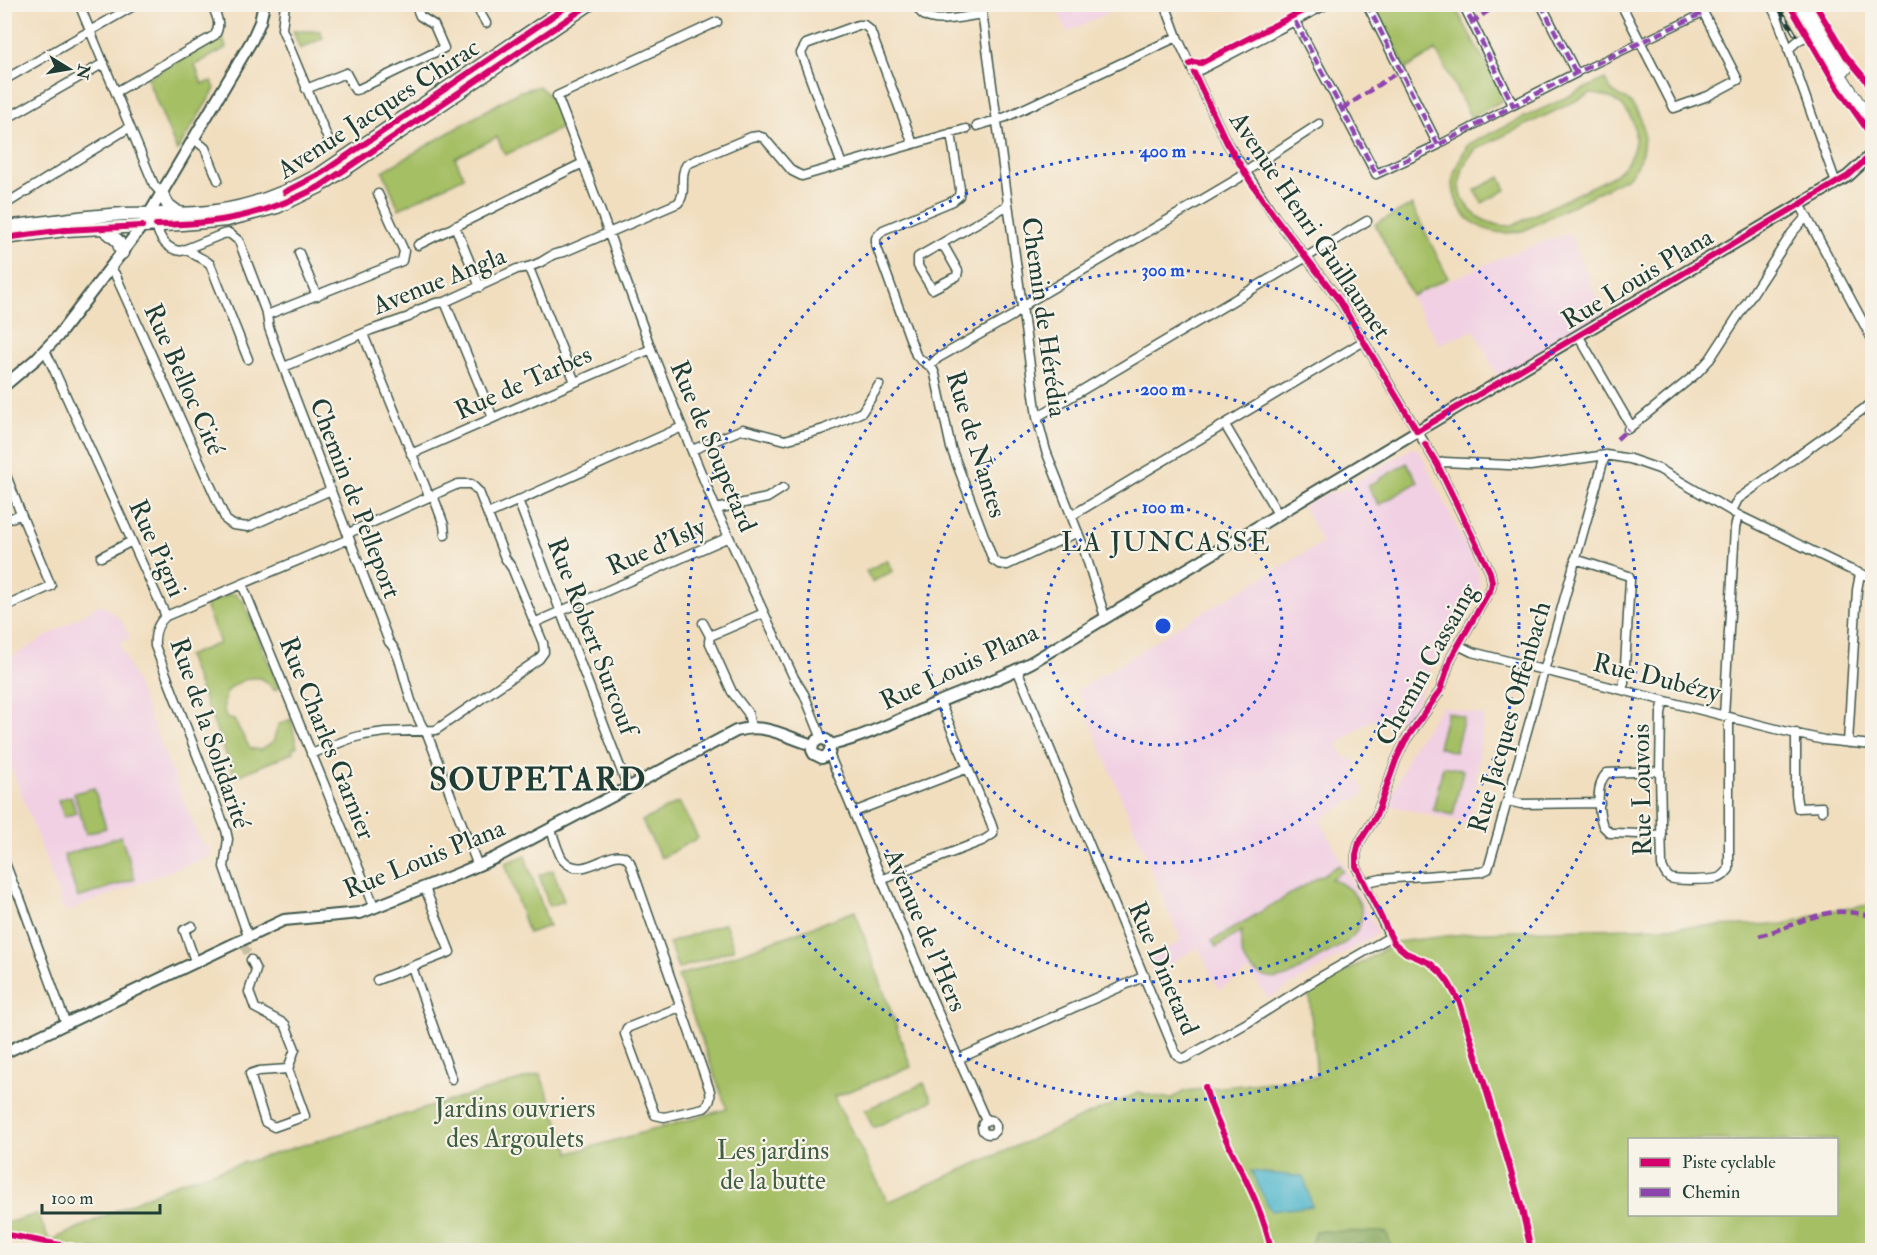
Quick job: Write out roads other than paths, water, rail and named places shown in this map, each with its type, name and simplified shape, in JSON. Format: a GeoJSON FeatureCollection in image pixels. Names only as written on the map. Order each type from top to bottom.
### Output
{"type":"FeatureCollection","features":[{"type":"Feature","properties":{"kind":"main road","name":"Avenue Jacques Chirac"},"geometry":{"type":"LineString","coordinates":[[4,238],[65,230],[142,226],[152,220],[180,214],[214,212],[272,198],[320,174],[571,4]]}},
{"type":"Feature","properties":{"kind":"main road","name":"Avenue Jacques Chirac"},"geometry":{"type":"LineString","coordinates":[[4,227],[102,216],[200,223],[235,218],[277,207],[319,188],[590,4]]}},
{"type":"Feature","properties":{"kind":"main road"},"geometry":{"type":"LineString","coordinates":[[1795,4],[1872,126]]}},
{"type":"Feature","properties":{"kind":"main road"},"geometry":{"type":"LineString","coordinates":[[1807,4],[1839,60],[1872,109]]}},
{"type":"Feature","properties":{"kind":"main road"},"geometry":{"type":"LineString","coordinates":[[162,194],[168,205],[180,214]]}},
{"type":"Feature","properties":{"kind":"main road"},"geometry":{"type":"LineString","coordinates":[[103,228],[118,242],[122,253]]}},
{"type":"Feature","properties":{"kind":"street"},"geometry":{"type":"LineString","coordinates":[[79,4],[154,185],[162,194]]}},
{"type":"Feature","properties":{"kind":"street"},"geometry":{"type":"LineString","coordinates":[[4,80],[137,4]]}},
{"type":"Feature","properties":{"kind":"street"},"geometry":{"type":"LineString","coordinates":[[116,92],[215,35],[219,23],[212,4]]}},
{"type":"Feature","properties":{"kind":"street"},"geometry":{"type":"LineString","coordinates":[[248,359],[210,264],[190,253],[188,248],[181,251],[170,248],[152,220],[162,194],[255,33],[264,4]]}},
{"type":"Feature","properties":{"kind":"street"},"geometry":{"type":"LineString","coordinates":[[285,4],[282,29],[330,144]]}},
{"type":"Feature","properties":{"kind":"street"},"geometry":{"type":"LineString","coordinates":[[306,89],[346,73],[355,90],[372,84],[444,48],[434,25],[420,16],[415,4]]}},
{"type":"Feature","properties":{"kind":"street"},"geometry":{"type":"LineString","coordinates":[[475,4],[486,23]]}},
{"type":"Feature","properties":{"kind":"street"},"geometry":{"type":"LineString","coordinates":[[916,4],[923,15],[931,18],[942,19],[982,14]]}},
{"type":"Feature","properties":{"kind":"street","name":"Chemin de Hérédia"},"geometry":{"type":"LineString","coordinates":[[981,4],[1037,417],[1046,451],[1078,532],[1105,617]]}},
{"type":"Feature","properties":{"kind":"street","name":"Avenue Henri Guillaumet"},"geometry":{"type":"LineString","coordinates":[[1165,4],[1177,37],[1222,135],[1275,217],[1339,300],[1417,431]]}},
{"type":"Feature","properties":{"kind":"street"},"geometry":{"type":"LineString","coordinates":[[1194,73],[1327,4]]}},
{"type":"Feature","properties":{"kind":"street"},"geometry":{"type":"LineString","coordinates":[[1367,4],[1438,145]]}},
{"type":"Feature","properties":{"kind":"street"},"geometry":{"type":"LineString","coordinates":[[1462,4],[1513,105]]}},
{"type":"Feature","properties":{"kind":"street"},"geometry":{"type":"LineString","coordinates":[[1541,4],[1576,73]]}},
{"type":"Feature","properties":{"kind":"street"},"geometry":{"type":"LineString","coordinates":[[1295,21],[1376,174],[1438,145],[1640,42],[1701,9],[1738,80],[1708,96],[1674,108],[1640,42],[1621,4]]}},
{"type":"Feature","properties":{"kind":"street"},"geometry":{"type":"LineString","coordinates":[[1770,4],[1777,16],[1836,183]]}},
{"type":"Feature","properties":{"kind":"street","name":"Rue de Soupetard"},"geometry":{"type":"LineString","coordinates":[[717,22],[557,96],[651,349],[716,510],[804,694],[824,746]]}},
{"type":"Feature","properties":{"kind":"street"},"geometry":{"type":"LineString","coordinates":[[913,144],[870,30],[864,25],[858,25],[806,44],[801,52],[842,165],[966,129]]}},
{"type":"Feature","properties":{"kind":"street"},"geometry":{"type":"LineString","coordinates":[[1788,50],[1798,40],[1807,36],[1815,38]]}},
{"type":"Feature","properties":{"kind":"street"},"geometry":{"type":"LineString","coordinates":[[978,126],[997,120],[1177,37]]}},
{"type":"Feature","properties":{"kind":"street"},"geometry":{"type":"LineString","coordinates":[[4,120],[104,63]]}},
{"type":"Feature","properties":{"kind":"street"},"geometry":{"type":"LineString","coordinates":[[930,366],[939,358],[1005,320],[1022,307],[1239,178],[1319,124]]}},
{"type":"Feature","properties":{"kind":"street"},"geometry":{"type":"LineString","coordinates":[[4,205],[130,127]]}},
{"type":"Feature","properties":{"kind":"street","name":"Rue de Nantes"},"geometry":{"type":"LineString","coordinates":[[951,133],[960,189],[958,196],[953,201],[883,230],[877,235],[875,241],[916,355],[936,374],[951,448],[993,560],[1007,565],[1078,532]]}},
{"type":"Feature","properties":{"kind":"street","name":"Avenue Angla"},"geometry":{"type":"LineString","coordinates":[[284,367],[409,317],[418,310],[445,302],[517,269],[529,268],[549,256],[564,252],[678,203],[683,194],[683,170],[687,164],[751,137],[758,136],[766,140],[798,175],[805,176],[842,165]]}},
{"type":"Feature","properties":{"kind":"street"},"geometry":{"type":"LineString","coordinates":[[194,139],[206,148],[218,180]]}},
{"type":"Feature","properties":{"kind":"street","name":"Rue Louis Plana"},"geometry":{"type":"LineString","coordinates":[[824,746],[884,727],[1017,669],[1848,176],[1872,154]]}},
{"type":"Feature","properties":{"kind":"street"},"geometry":{"type":"LineString","coordinates":[[418,245],[583,163]]}},
{"type":"Feature","properties":{"kind":"street"},"geometry":{"type":"LineString","coordinates":[[267,315],[402,261],[404,251],[378,194]]}},
{"type":"Feature","properties":{"kind":"street"},"geometry":{"type":"LineString","coordinates":[[1800,204],[1872,339]]}},
{"type":"Feature","properties":{"kind":"street"},"geometry":{"type":"LineString","coordinates":[[940,245],[945,248],[958,274],[932,289],[918,266],[917,260],[920,255],[1008,205]]}},
{"type":"Feature","properties":{"kind":"street"},"geometry":{"type":"LineString","coordinates":[[1578,335],[1630,428],[1710,359],[1792,233],[1806,217]]}},
{"type":"Feature","properties":{"kind":"street"},"geometry":{"type":"LineString","coordinates":[[1037,417],[1368,221]]}},
{"type":"Feature","properties":{"kind":"street"},"geometry":{"type":"LineString","coordinates":[[4,386],[58,336],[142,226]]}},
{"type":"Feature","properties":{"kind":"street"},"geometry":{"type":"LineString","coordinates":[[455,226],[480,287]]}},
{"type":"Feature","properties":{"kind":"street","name":"Chemin de Pelleport"},"geometry":{"type":"LineString","coordinates":[[188,248],[229,233],[235,236],[243,249],[267,315],[269,328],[348,537],[389,642],[395,651],[478,866]]}},
{"type":"Feature","properties":{"kind":"street"},"geometry":{"type":"LineString","coordinates":[[299,253],[317,296]]}},
{"type":"Feature","properties":{"kind":"street","name":"Rue Belloc Cité"},"geometry":{"type":"LineString","coordinates":[[110,268],[115,274],[226,520],[233,525],[248,527],[331,490]]}},
{"type":"Feature","properties":{"kind":"street"},"geometry":{"type":"LineString","coordinates":[[529,268],[575,382]]}},
{"type":"Feature","properties":{"kind":"street"},"geometry":{"type":"LineString","coordinates":[[445,302],[493,417]]}},
{"type":"Feature","properties":{"kind":"street"},"geometry":{"type":"LineString","coordinates":[[363,334],[429,496],[434,498],[437,505],[445,535]]}},
{"type":"Feature","properties":{"kind":"street"},"geometry":{"type":"LineString","coordinates":[[1071,516],[1364,341]]}},
{"type":"Feature","properties":{"kind":"street","name":"Rue de Tarbes"},"geometry":{"type":"LineString","coordinates":[[411,454],[651,349]]}},
{"type":"Feature","properties":{"kind":"street","name":"Rue Pigni"},"geometry":{"type":"LineString","coordinates":[[45,350],[166,616],[348,537],[353,531],[458,484],[471,484],[479,492],[488,514]]}},
{"type":"Feature","properties":{"kind":"street"},"geometry":{"type":"LineString","coordinates":[[692,450],[743,429],[785,440],[824,429],[862,412],[879,385]]}},
{"type":"Feature","properties":{"kind":"street"},"geometry":{"type":"LineString","coordinates":[[1726,716],[1735,513],[1738,499],[1872,403]]}},
{"type":"Feature","properties":{"kind":"street"},"geometry":{"type":"LineString","coordinates":[[1225,425],[1278,514]]}},
{"type":"Feature","properties":{"kind":"street"},"geometry":{"type":"LineString","coordinates":[[311,754],[364,735],[433,731],[539,659],[544,652],[544,647],[488,514],[682,427]]}},
{"type":"Feature","properties":{"kind":"street","name":"Chemin Cassaing"},"geometry":{"type":"LineString","coordinates":[[1390,937],[1356,866],[1359,843],[1376,816],[1395,760],[1405,741],[1440,691],[1451,658],[1484,602],[1492,582],[1491,573],[1437,464],[1417,431]]}},
{"type":"Feature","properties":{"kind":"street","name":"Rue Jacques Offenbach"},"geometry":{"type":"LineString","coordinates":[[1363,883],[1381,879],[1481,872],[1488,869],[1606,455]]}},
{"type":"Feature","properties":{"kind":"street"},"geometry":{"type":"LineString","coordinates":[[1437,464],[1444,462],[1530,466],[1615,455],[1647,464],[1735,513],[1872,578]]}},
{"type":"Feature","properties":{"kind":"street"},"geometry":{"type":"LineString","coordinates":[[4,470],[51,586],[4,607]]}},
{"type":"Feature","properties":{"kind":"street"},"geometry":{"type":"LineString","coordinates":[[716,510],[767,498],[783,488]]}},
{"type":"Feature","properties":{"kind":"street","name":"Rue Robert Surcouf"},"geometry":{"type":"LineString","coordinates":[[518,500],[628,788]]}},
{"type":"Feature","properties":{"kind":"street"},"geometry":{"type":"LineString","coordinates":[[4,521],[21,514]]}},
{"type":"Feature","properties":{"kind":"street","name":"Rue d'Isly"},"geometry":{"type":"LineString","coordinates":[[534,622],[729,537]]}},
{"type":"Feature","properties":{"kind":"street"},"geometry":{"type":"LineString","coordinates":[[101,556],[132,541]]}},
{"type":"Feature","properties":{"kind":"street"},"geometry":{"type":"LineString","coordinates":[[1575,559],[1629,576],[1622,690]]}},
{"type":"Feature","properties":{"kind":"street"},"geometry":{"type":"LineString","coordinates":[[1848,743],[1857,590],[1860,574]]}},
{"type":"Feature","properties":{"kind":"street","name":"Rue Charles Garnier"},"geometry":{"type":"LineString","coordinates":[[242,584],[375,908]]}},
{"type":"Feature","properties":{"kind":"street"},"geometry":{"type":"LineString","coordinates":[[710,636],[764,613]]}},
{"type":"Feature","properties":{"kind":"street","name":"Rue de la Solidarité"},"geometry":{"type":"LineString","coordinates":[[166,616],[156,629],[155,646],[226,830],[228,839],[224,867],[244,940]]}},
{"type":"Feature","properties":{"kind":"street"},"geometry":{"type":"LineString","coordinates":[[703,623],[732,692],[748,712],[751,727],[770,729],[824,746]]}},
{"type":"Feature","properties":{"kind":"street","name":"Rue Dubézy"},"geometry":{"type":"LineString","coordinates":[[1458,645],[1472,652],[1824,740],[1872,745]]}},
{"type":"Feature","properties":{"kind":"street","name":"Rue Dinetard"},"geometry":{"type":"LineString","coordinates":[[1017,669],[1175,1052],[1180,1058],[1185,1058],[1247,1023],[1390,937]]}},
{"type":"Feature","properties":{"kind":"street","name":"Rue Louvois"},"geometry":{"type":"LineString","coordinates":[[1664,701],[1661,713],[1660,771],[1662,866],[1669,878],[1676,880],[1718,878],[1725,875],[1729,869],[1726,716]]}},
{"type":"Feature","properties":{"kind":"street"},"geometry":{"type":"LineString","coordinates":[[881,880],[984,840],[993,834],[991,823],[940,702]]}},
{"type":"Feature","properties":{"kind":"street","name":"Rue Louis Plana"},"geometry":{"type":"LineString","coordinates":[[4,1053],[284,920],[348,915],[375,908],[478,866],[736,731],[751,727]]}},
{"type":"Feature","properties":{"kind":"street"},"geometry":{"type":"LineString","coordinates":[[1796,733],[1798,808],[1822,807],[1822,811]]}},
{"type":"Feature","properties":{"kind":"street","name":"Avenue de l'Hers"},"geometry":{"type":"LineString","coordinates":[[824,746],[986,1121]]}},
{"type":"Feature","properties":{"kind":"street"},"geometry":{"type":"LineString","coordinates":[[854,812],[968,768]]}},
{"type":"Feature","properties":{"kind":"street"},"geometry":{"type":"LineString","coordinates":[[1660,771],[1607,773],[1601,781],[1600,803],[1603,826],[1610,832],[1662,835]]}},
{"type":"Feature","properties":{"kind":"street"},"geometry":{"type":"LineString","coordinates":[[1508,801],[1521,804],[1600,803]]}},
{"type":"Feature","properties":{"kind":"street"},"geometry":{"type":"LineString","coordinates":[[550,828],[563,860],[572,865],[588,867],[617,856],[624,856],[630,862],[710,1091],[711,1099],[704,1108],[664,1117],[655,1115],[626,1034],[627,1028],[680,1007]]}},
{"type":"Feature","properties":{"kind":"street"},"geometry":{"type":"LineString","coordinates":[[4,860],[24,907],[66,1024]]}},
{"type":"Feature","properties":{"kind":"street"},"geometry":{"type":"LineString","coordinates":[[377,980],[450,952],[425,888]]}},
{"type":"Feature","properties":{"kind":"street"},"geometry":{"type":"LineString","coordinates":[[192,926],[184,930],[195,961]]}},
{"type":"Feature","properties":{"kind":"street"},"geometry":{"type":"LineString","coordinates":[[251,960],[256,970],[249,992],[255,1008],[285,1024],[295,1049],[288,1069],[305,1116],[274,1127],[265,1122],[250,1074],[259,1071],[288,1069]]}},
{"type":"Feature","properties":{"kind":"street"},"geometry":{"type":"LineString","coordinates":[[412,967],[452,1079]]}},
{"type":"Feature","properties":{"kind":"street"},"geometry":{"type":"LineString","coordinates":[[958,1059],[1145,976]]}},
{"type":"Feature","properties":{"kind":"water"},"geometry":{"type":"Polygon","coordinates":[[[1251,1171],[1304,1177],[1312,1206],[1271,1211],[1251,1171]]]}},
{"type":"Feature","properties":{"kind":"tunnel"},"geometry":{"type":"LineString","coordinates":[[244,946],[251,960]]}},
{"type":"Feature","properties":{"kind":"railway"},"geometry":{"type":"LineString","coordinates":[[1777,4],[1795,34]]}},
{"type":"Feature","properties":{"kind":"district","name":"LA JUNCASSE"},"geometry":{"type":"Point","coordinates":[1166,541]}},
{"type":"Feature","properties":{"kind":"district","name":"SOUPETARD"},"geometry":{"type":"Point","coordinates":[538,779]}},
{"type":"Feature","properties":{"kind":"park label","name":"Jardins ouvriers des Argoulets"},"geometry":{"type":"Point","coordinates":[515,1123]}},
{"type":"Feature","properties":{"kind":"park label","name":"Les jardins de la butte"},"geometry":{"type":"Point","coordinates":[773,1165]}}]}
